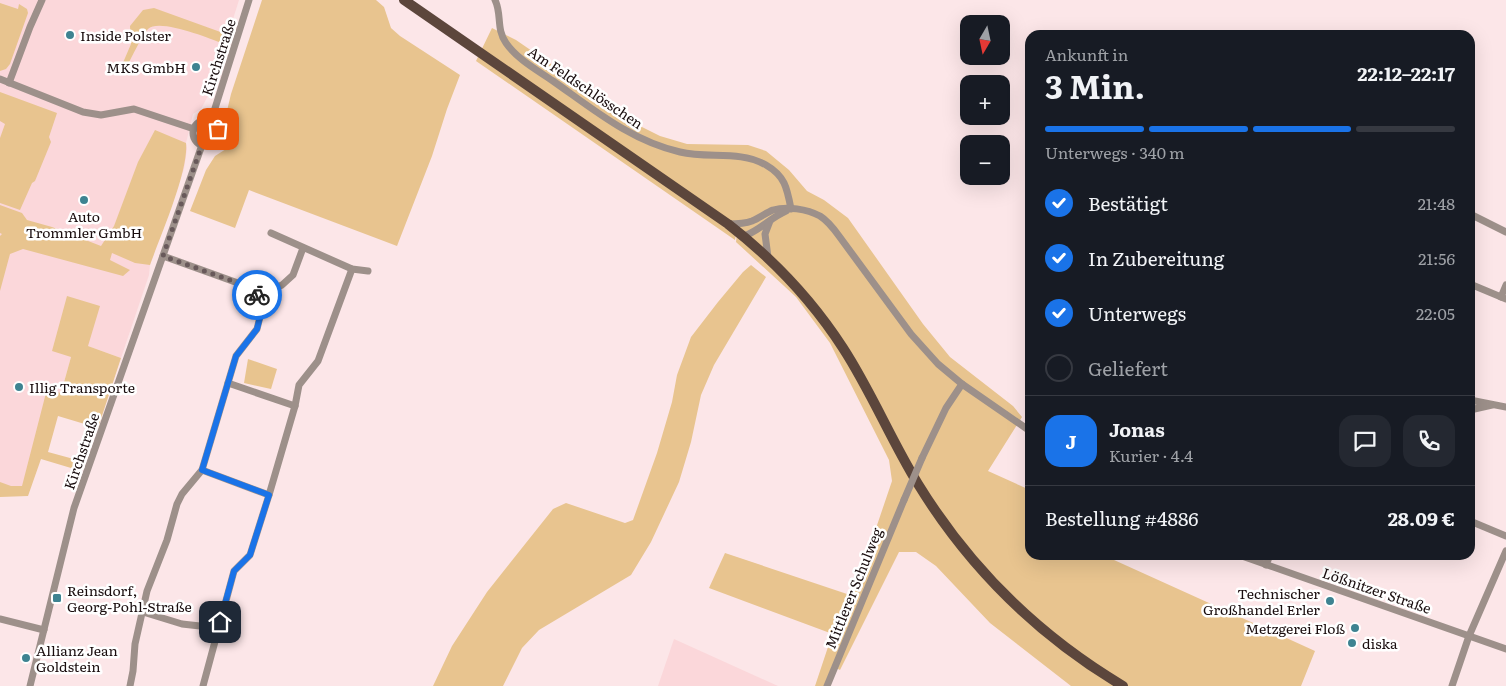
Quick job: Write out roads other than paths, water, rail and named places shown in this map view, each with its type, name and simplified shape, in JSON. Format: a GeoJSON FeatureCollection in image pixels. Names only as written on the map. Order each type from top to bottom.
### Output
{"type":"FeatureCollection","features":[{"type":"Feature","properties":{"kind":"main road"},"geometry":{"type":"LineString","coordinates":[[404,0],[728,224],[768,257],[809,302],[844,349],[917,484],[964,549],[1006,596],[1033,621],[1082,660],[1123,686]]}},
{"type":"Feature","properties":{"kind":"street"},"geometry":{"type":"LineString","coordinates":[[9,83],[42,0]]}},
{"type":"Feature","properties":{"kind":"street","name":"Kirchstraße"},"geometry":{"type":"LineString","coordinates":[[30,686],[74,508],[202,145],[211,145],[218,138],[218,129],[211,121],[249,0]]}},
{"type":"Feature","properties":{"kind":"street","name":"Am Feldschlösschen"},"geometry":{"type":"LineString","coordinates":[[495,0],[501,35],[513,52],[606,119],[643,141],[668,149],[697,155],[740,156],[752,159],[780,175],[785,185],[790,209]]}},
{"type":"Feature","properties":{"kind":"street"},"geometry":{"type":"LineString","coordinates":[[0,79],[92,114],[101,115],[134,109],[194,129]]}},
{"type":"Feature","properties":{"kind":"street"},"geometry":{"type":"LineString","coordinates":[[194,129],[201,122],[211,121]]}},
{"type":"Feature","properties":{"kind":"street"},"geometry":{"type":"LineString","coordinates":[[194,129],[195,138],[202,145]]}},
{"type":"Feature","properties":{"kind":"street"},"geometry":{"type":"LineString","coordinates":[[728,224],[752,221],[770,211],[784,208],[819,216],[831,226],[926,352],[962,384],[1025,428]]}},
{"type":"Feature","properties":{"kind":"street"},"geometry":{"type":"LineString","coordinates":[[744,236],[790,209]]}},
{"type":"Feature","properties":{"kind":"street"},"geometry":{"type":"LineString","coordinates":[[1475,216],[1506,232]]}},
{"type":"Feature","properties":{"kind":"street"},"geometry":{"type":"LineString","coordinates":[[768,257],[765,234],[773,218]]}},
{"type":"Feature","properties":{"kind":"street"},"geometry":{"type":"LineString","coordinates":[[744,236],[746,228],[752,221]]}},
{"type":"Feature","properties":{"kind":"street"},"geometry":{"type":"LineString","coordinates":[[271,234],[352,269],[368,271]]}},
{"type":"Feature","properties":{"kind":"street"},"geometry":{"type":"LineString","coordinates":[[258,296],[282,285],[293,275],[303,248]]}},
{"type":"Feature","properties":{"kind":"street"},"geometry":{"type":"LineString","coordinates":[[130,686],[135,644],[147,592],[167,540],[177,504],[182,494],[202,470],[236,356],[257,329],[262,309],[258,296],[249,287],[163,256]]}},
{"type":"Feature","properties":{"kind":"street"},"geometry":{"type":"LineString","coordinates":[[203,686],[234,571],[250,555],[295,406],[299,386],[318,362],[352,269]]}},
{"type":"Feature","properties":{"kind":"street"},"geometry":{"type":"LineString","coordinates":[[1475,286],[1504,298],[1506,285]]}},
{"type":"Feature","properties":{"kind":"street"},"geometry":{"type":"LineString","coordinates":[[228,383],[295,406]]}},
{"type":"Feature","properties":{"kind":"street","name":"Mittlerer Schulweg"},"geometry":{"type":"LineString","coordinates":[[827,686],[922,458],[946,408],[962,384]]}},
{"type":"Feature","properties":{"kind":"street"},"geometry":{"type":"LineString","coordinates":[[1475,401],[1506,407]]}},
{"type":"Feature","properties":{"kind":"street"},"geometry":{"type":"LineString","coordinates":[[1475,409],[1496,404]]}},
{"type":"Feature","properties":{"kind":"street"},"geometry":{"type":"LineString","coordinates":[[202,470],[269,495]]}},
{"type":"Feature","properties":{"kind":"street"},"geometry":{"type":"LineString","coordinates":[[1475,523],[1506,536]]}},
{"type":"Feature","properties":{"kind":"street"},"geometry":{"type":"LineString","coordinates":[[1452,686],[1469,636],[1506,551]]}},
{"type":"Feature","properties":{"kind":"street","name":"Lößnitzer Straße"},"geometry":{"type":"LineString","coordinates":[[1252,560],[1506,649]]}},
{"type":"Feature","properties":{"kind":"street"},"geometry":{"type":"LineString","coordinates":[[1266,565],[1268,560]]}},
{"type":"Feature","properties":{"kind":"street"},"geometry":{"type":"LineString","coordinates":[[143,612],[182,624],[218,628]]}},
{"type":"Feature","properties":{"kind":"street"},"geometry":{"type":"LineString","coordinates":[[0,619],[44,630]]}},
{"type":"Feature","properties":{"kind":"place","name":"Inside Polster"},"geometry":{"type":"Point","coordinates":[70,35]}},
{"type":"Feature","properties":{"kind":"place","name":"MKS GmbH"},"geometry":{"type":"Point","coordinates":[196,67]}},
{"type":"Feature","properties":{"kind":"place","name":"Auto Trommler GmbH"},"geometry":{"type":"Point","coordinates":[84,200]}},
{"type":"Feature","properties":{"kind":"place","name":"Illig Transporte"},"geometry":{"type":"Point","coordinates":[19,387]}},
{"type":"Feature","properties":{"kind":"place","name":"Reinsdorf, Georg-Pohl-Straße"},"geometry":{"type":"Point","coordinates":[57,598]}},
{"type":"Feature","properties":{"kind":"place","name":"Technischer Großhandel Erler"},"geometry":{"type":"Point","coordinates":[1330,601]}},
{"type":"Feature","properties":{"kind":"place","name":"Metzgerei Floß"},"geometry":{"type":"Point","coordinates":[1355,628]}},
{"type":"Feature","properties":{"kind":"place","name":"diska"},"geometry":{"type":"Point","coordinates":[1352,643]}},
{"type":"Feature","properties":{"kind":"place","name":"Allianz Jean Goldstein"},"geometry":{"type":"Point","coordinates":[26,658]}}]}
